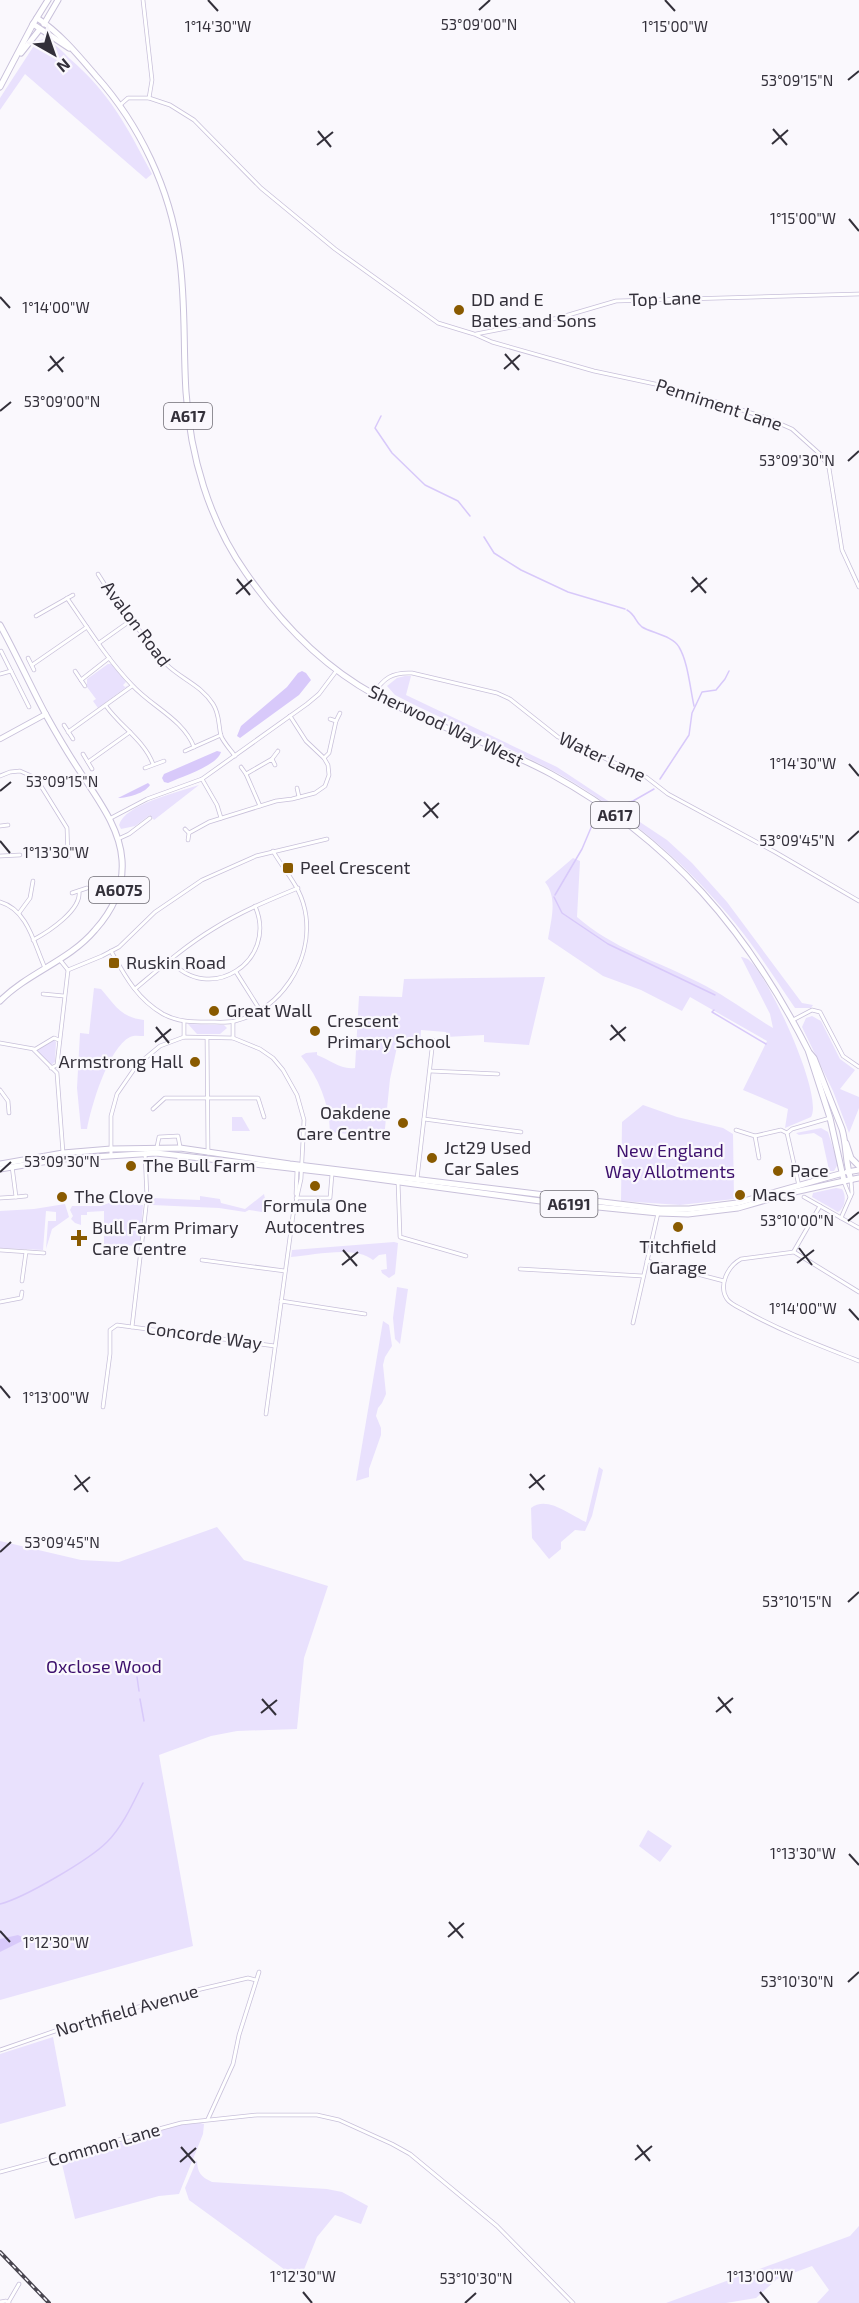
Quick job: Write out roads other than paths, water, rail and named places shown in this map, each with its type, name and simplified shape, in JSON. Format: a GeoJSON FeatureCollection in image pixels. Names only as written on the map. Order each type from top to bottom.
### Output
{"type":"FeatureCollection","features":[{"type":"Feature","properties":{"kind":"main road"},"geometry":{"type":"LineString","coordinates":[[0,87],[48,0]]}},
{"type":"Feature","properties":{"kind":"main road"},"geometry":{"type":"LineString","coordinates":[[17,58],[40,29],[58,0]]}},
{"type":"Feature","properties":{"kind":"main road","name":"Sherwood Way West"},"geometry":{"type":"LineString","coordinates":[[37,18],[62,37],[108,89],[153,164],[165,194],[176,237],[182,281],[187,413],[197,458],[216,521],[244,571],[273,610],[302,641],[337,670],[373,694],[419,717],[507,753],[590,797],[638,833],[683,872],[717,907],[783,1000],[809,1052],[848,1181]]}},
{"type":"Feature","properties":{"kind":"main road","name":"Sherwood Way West"},"geometry":{"type":"LineString","coordinates":[[33,24],[70,48]]}},
{"type":"Feature","properties":{"kind":"main road"},"geometry":{"type":"LineString","coordinates":[[0,625],[46,714]]}},
{"type":"Feature","properties":{"kind":"main road","name":"A6075"},"geometry":{"type":"LineString","coordinates":[[2,997],[19,983],[60,960],[86,940],[113,906],[122,879],[123,861],[118,839],[109,819],[46,714]]}},
{"type":"Feature","properties":{"kind":"main road","name":"Sherwood Way West"},"geometry":{"type":"LineString","coordinates":[[809,1052],[814,1058],[838,1115],[845,1142],[845,1173]]}},
{"type":"Feature","properties":{"kind":"main road","name":"A617"},"geometry":{"type":"LineString","coordinates":[[845,1142],[851,1158],[859,1168],[845,1173]]}},
{"type":"Feature","properties":{"kind":"main road","name":"A6191"},"geometry":{"type":"LineString","coordinates":[[145,1150],[157,1147],[180,1148],[208,1155]]}},
{"type":"Feature","properties":{"kind":"main road","name":"A6191"},"geometry":{"type":"LineString","coordinates":[[0,1164],[62,1156],[145,1150],[208,1155],[333,1173],[398,1178]]}},
{"type":"Feature","properties":{"kind":"main road","name":"A6191"},"geometry":{"type":"LineString","coordinates":[[0,1169],[12,1164]]}},
{"type":"Feature","properties":{"kind":"main road","name":"A6191"},"geometry":{"type":"LineString","coordinates":[[300,1168],[688,1214],[738,1208],[845,1173]]}},
{"type":"Feature","properties":{"kind":"main road"},"geometry":{"type":"LineString","coordinates":[[848,1181],[859,1178]]}},
{"type":"Feature","properties":{"kind":"main road","name":"A6191"},"geometry":{"type":"LineString","coordinates":[[800,1188],[848,1181]]}},
{"type":"Feature","properties":{"kind":"street"},"geometry":{"type":"LineString","coordinates":[[119,105],[128,98],[149,98],[152,80],[143,0]]}},
{"type":"Feature","properties":{"kind":"street","name":"Penniment Lane"},"geometry":{"type":"LineString","coordinates":[[149,98],[170,105],[194,120],[261,188],[335,249],[438,323],[492,342],[594,372],[669,387],[767,418],[792,429],[821,456],[829,468],[842,550],[859,588]]}},
{"type":"Feature","properties":{"kind":"street","name":"Top Lane"},"geometry":{"type":"LineString","coordinates":[[474,334],[558,318],[616,301],[859,294]]}},
{"type":"Feature","properties":{"kind":"street","name":"Avalon Road"},"geometry":{"type":"LineString","coordinates":[[98,574],[130,621],[174,672],[207,695],[218,711],[221,735],[235,756]]}},
{"type":"Feature","properties":{"kind":"street"},"geometry":{"type":"LineString","coordinates":[[36,616],[73,595]]}},
{"type":"Feature","properties":{"kind":"street"},"geometry":{"type":"LineString","coordinates":[[67,598],[109,658],[132,686],[183,727],[194,747]]}},
{"type":"Feature","properties":{"kind":"street"},"geometry":{"type":"LineString","coordinates":[[99,643],[130,621]]}},
{"type":"Feature","properties":{"kind":"street"},"geometry":{"type":"LineString","coordinates":[[32,665],[87,627]]}},
{"type":"Feature","properties":{"kind":"street"},"geometry":{"type":"LineString","coordinates":[[1,651],[29,707]]}},
{"type":"Feature","properties":{"kind":"street"},"geometry":{"type":"LineString","coordinates":[[28,658],[34,670]]}},
{"type":"Feature","properties":{"kind":"street"},"geometry":{"type":"LineString","coordinates":[[81,680],[109,658]]}},
{"type":"Feature","properties":{"kind":"street"},"geometry":{"type":"LineString","coordinates":[[0,674],[11,670]]}},
{"type":"Feature","properties":{"kind":"street"},"geometry":{"type":"LineString","coordinates":[[109,819],[147,799],[202,779],[319,694],[337,670]]}},
{"type":"Feature","properties":{"kind":"street"},"geometry":{"type":"LineString","coordinates":[[75,671],[85,686]]}},
{"type":"Feature","properties":{"kind":"street","name":"Water Lane"},"geometry":{"type":"LineString","coordinates":[[373,694],[381,681],[399,673],[412,673],[497,693],[510,699],[558,737],[646,777],[668,794],[859,901]]}},
{"type":"Feature","properties":{"kind":"street"},"geometry":{"type":"LineString","coordinates":[[68,732],[132,686]]}},
{"type":"Feature","properties":{"kind":"street"},"geometry":{"type":"LineString","coordinates":[[106,706],[117,721],[142,745],[153,764]]}},
{"type":"Feature","properties":{"kind":"street"},"geometry":{"type":"LineString","coordinates":[[324,758],[329,753],[340,713]]}},
{"type":"Feature","properties":{"kind":"street"},"geometry":{"type":"LineString","coordinates":[[0,739],[46,714]]}},
{"type":"Feature","properties":{"kind":"street"},"geometry":{"type":"LineString","coordinates":[[189,833],[209,822],[260,806],[315,793],[325,786],[329,771],[324,758],[306,741],[290,716]]}},
{"type":"Feature","properties":{"kind":"street"},"geometry":{"type":"LineString","coordinates":[[330,719],[336,721]]}},
{"type":"Feature","properties":{"kind":"street"},"geometry":{"type":"LineString","coordinates":[[64,725],[73,739]]}},
{"type":"Feature","properties":{"kind":"street"},"geometry":{"type":"LineString","coordinates":[[87,762],[129,732]]}},
{"type":"Feature","properties":{"kind":"street"},"geometry":{"type":"LineString","coordinates":[[185,752],[221,735]]}},
{"type":"Feature","properties":{"kind":"street"},"geometry":{"type":"LineString","coordinates":[[246,774],[272,759],[278,751]]}},
{"type":"Feature","properties":{"kind":"street"},"geometry":{"type":"LineString","coordinates":[[83,754],[92,770]]}},
{"type":"Feature","properties":{"kind":"street"},"geometry":{"type":"LineString","coordinates":[[272,759],[275,765]]}},
{"type":"Feature","properties":{"kind":"street"},"geometry":{"type":"LineString","coordinates":[[145,768],[164,761]]}},
{"type":"Feature","properties":{"kind":"street"},"geometry":{"type":"LineString","coordinates":[[241,767],[260,806]]}},
{"type":"Feature","properties":{"kind":"street"},"geometry":{"type":"LineString","coordinates":[[0,776],[20,771],[36,778],[67,828],[68,857]]}},
{"type":"Feature","properties":{"kind":"street"},"geometry":{"type":"LineString","coordinates":[[202,779],[218,805],[221,818]]}},
{"type":"Feature","properties":{"kind":"street"},"geometry":{"type":"LineString","coordinates":[[297,788],[299,797]]}},
{"type":"Feature","properties":{"kind":"street"},"geometry":{"type":"LineString","coordinates":[[118,839],[129,834],[150,818]]}},
{"type":"Feature","properties":{"kind":"street"},"geometry":{"type":"LineString","coordinates":[[0,826],[8,825]]}},
{"type":"Feature","properties":{"kind":"street"},"geometry":{"type":"LineString","coordinates":[[185,829],[189,833]]}},
{"type":"Feature","properties":{"kind":"street"},"geometry":{"type":"LineString","coordinates":[[188,840],[189,833]]}},
{"type":"Feature","properties":{"kind":"street"},"geometry":{"type":"LineString","coordinates":[[68,970],[119,947],[155,912],[186,890],[238,863],[273,851],[327,839]]}},
{"type":"Feature","properties":{"kind":"street"},"geometry":{"type":"LineString","coordinates":[[111,951],[134,990],[158,1010],[184,1022],[233,1022],[260,1010],[285,989],[302,957],[306,930],[306,915],[298,888],[273,851]]}},
{"type":"Feature","properties":{"kind":"street"},"geometry":{"type":"LineString","coordinates":[[0,856],[20,855]]}},
{"type":"Feature","properties":{"kind":"street"},"geometry":{"type":"LineString","coordinates":[[19,913],[30,898],[33,881]]}},
{"type":"Feature","properties":{"kind":"street"},"geometry":{"type":"LineString","coordinates":[[72,893],[87,888]]}},
{"type":"Feature","properties":{"kind":"street"},"geometry":{"type":"LineString","coordinates":[[134,990],[211,930],[255,906],[298,888]]}},
{"type":"Feature","properties":{"kind":"street"},"geometry":{"type":"LineString","coordinates":[[33,940],[65,918],[78,900],[79,891]]}},
{"type":"Feature","properties":{"kind":"street"},"geometry":{"type":"LineString","coordinates":[[0,902],[19,913],[45,968]]}},
{"type":"Feature","properties":{"kind":"street"},"geometry":{"type":"LineString","coordinates":[[170,960],[181,970],[202,979],[222,978],[236,972],[248,962],[257,944],[260,920],[255,906]]}},
{"type":"Feature","properties":{"kind":"street"},"geometry":{"type":"LineString","coordinates":[[51,1068],[57,1065],[68,970],[60,960]]}},
{"type":"Feature","properties":{"kind":"street"},"geometry":{"type":"LineString","coordinates":[[236,972],[260,1010]]}},
{"type":"Feature","properties":{"kind":"street"},"geometry":{"type":"LineString","coordinates":[[43,994],[64,996]]}},
{"type":"Feature","properties":{"kind":"street"},"geometry":{"type":"LineString","coordinates":[[793,1020],[812,1010],[820,1012],[843,1056],[859,1067]]}},
{"type":"Feature","properties":{"kind":"street"},"geometry":{"type":"LineString","coordinates":[[184,1022],[184,1037]]}},
{"type":"Feature","properties":{"kind":"street"},"geometry":{"type":"LineString","coordinates":[[233,1022],[233,1038]]}},
{"type":"Feature","properties":{"kind":"street"},"geometry":{"type":"LineString","coordinates":[[111,1152],[111,1116],[117,1094],[126,1078],[148,1054],[160,1046],[184,1037],[233,1038],[260,1049],[273,1058],[283,1070],[297,1095],[304,1120],[300,1168],[266,1414]]}},
{"type":"Feature","properties":{"kind":"street"},"geometry":{"type":"LineString","coordinates":[[34,1049],[54,1038],[59,1040]]}},
{"type":"Feature","properties":{"kind":"street"},"geometry":{"type":"LineString","coordinates":[[207,1038],[208,1155]]}},
{"type":"Feature","properties":{"kind":"street"},"geometry":{"type":"LineString","coordinates":[[417,1181],[433,1040]]}},
{"type":"Feature","properties":{"kind":"street"},"geometry":{"type":"LineString","coordinates":[[0,1043],[34,1049],[57,1073],[62,1156]]}},
{"type":"Feature","properties":{"kind":"street"},"geometry":{"type":"LineString","coordinates":[[430,1071],[498,1074]]}},
{"type":"Feature","properties":{"kind":"street"},"geometry":{"type":"LineString","coordinates":[[0,1090],[8,1101],[9,1113]]}},
{"type":"Feature","properties":{"kind":"street"},"geometry":{"type":"LineString","coordinates":[[153,1109],[165,1098],[258,1098],[264,1117]]}},
{"type":"Feature","properties":{"kind":"street"},"geometry":{"type":"LineString","coordinates":[[787,1133],[792,1129],[838,1115]]}},
{"type":"Feature","properties":{"kind":"street"},"geometry":{"type":"LineString","coordinates":[[424,1119],[520,1132]]}},
{"type":"Feature","properties":{"kind":"street"},"geometry":{"type":"LineString","coordinates":[[736,1130],[754,1136],[782,1130],[787,1133],[800,1188]]}},
{"type":"Feature","properties":{"kind":"street"},"geometry":{"type":"LineString","coordinates":[[157,1147],[159,1137],[178,1136],[180,1148]]}},
{"type":"Feature","properties":{"kind":"street"},"geometry":{"type":"LineString","coordinates":[[754,1136],[759,1158]]}},
{"type":"Feature","properties":{"kind":"street","name":"Concorde Way"},"geometry":{"type":"LineString","coordinates":[[145,1150],[147,1198],[132,1327],[275,1346]]}},
{"type":"Feature","properties":{"kind":"street"},"geometry":{"type":"LineString","coordinates":[[12,1164],[16,1197]]}},
{"type":"Feature","properties":{"kind":"street"},"geometry":{"type":"LineString","coordinates":[[296,1198],[330,1198],[333,1173]]}},
{"type":"Feature","properties":{"kind":"street"},"geometry":{"type":"LineString","coordinates":[[398,1178],[400,1237],[466,1256]]}},
{"type":"Feature","properties":{"kind":"street"},"geometry":{"type":"LineString","coordinates":[[841,1218],[852,1193],[848,1181]]}},
{"type":"Feature","properties":{"kind":"street"},"geometry":{"type":"LineString","coordinates":[[0,1198],[26,1196]]}},
{"type":"Feature","properties":{"kind":"street"},"geometry":{"type":"LineString","coordinates":[[804,1197],[859,1228]]}},
{"type":"Feature","properties":{"kind":"street"},"geometry":{"type":"LineString","coordinates":[[794,1251],[820,1206]]}},
{"type":"Feature","properties":{"kind":"street"},"geometry":{"type":"LineString","coordinates":[[633,1323],[659,1211]]}},
{"type":"Feature","properties":{"kind":"street"},"geometry":{"type":"LineString","coordinates":[[0,1250],[44,1253]]}},
{"type":"Feature","properties":{"kind":"street"},"geometry":{"type":"LineString","coordinates":[[859,1292],[794,1251],[741,1259],[735,1263],[724,1281],[730,1302],[777,1329],[859,1361]]}},
{"type":"Feature","properties":{"kind":"street"},"geometry":{"type":"LineString","coordinates":[[22,1281],[26,1252]]}},
{"type":"Feature","properties":{"kind":"street"},"geometry":{"type":"LineString","coordinates":[[202,1260],[285,1271]]}},
{"type":"Feature","properties":{"kind":"street"},"geometry":{"type":"LineString","coordinates":[[647,1261],[724,1281]]}},
{"type":"Feature","properties":{"kind":"street"},"geometry":{"type":"LineString","coordinates":[[520,1269],[643,1276]]}},
{"type":"Feature","properties":{"kind":"street"},"geometry":{"type":"LineString","coordinates":[[0,1302],[21,1298],[22,1292]]}},
{"type":"Feature","properties":{"kind":"street"},"geometry":{"type":"LineString","coordinates":[[281,1301],[365,1314]]}},
{"type":"Feature","properties":{"kind":"street"},"geometry":{"type":"LineString","coordinates":[[103,1407],[110,1354],[110,1330],[117,1325],[132,1327]]}},
{"type":"Feature","properties":{"kind":"street"},"geometry":{"type":"LineString","coordinates":[[208,2119],[233,2064],[239,2035],[259,1972]]}},
{"type":"Feature","properties":{"kind":"street","name":"Northfield Avenue"},"geometry":{"type":"LineString","coordinates":[[0,2050],[58,2030],[201,1989],[248,1978],[256,1980]]}},
{"type":"Feature","properties":{"kind":"street","name":"Common Lane"},"geometry":{"type":"LineString","coordinates":[[0,2172],[75,2154],[154,2130],[208,2119],[285,2114],[317,2115],[339,2120],[410,2154],[497,2226],[573,2303]]}},
{"type":"Feature","properties":{"kind":"street"},"geometry":{"type":"LineString","coordinates":[[0,2302],[9,2303],[19,2284]]}},
{"type":"Feature","properties":{"kind":"waterway"},"geometry":{"type":"LineString","coordinates":[[381,416],[375,428],[392,453],[425,485],[458,501],[470,516]]}},
{"type":"Feature","properties":{"kind":"waterway"},"geometry":{"type":"LineString","coordinates":[[484,537],[494,553],[521,570],[568,592],[625,609]]}},
{"type":"Feature","properties":{"kind":"waterway"},"geometry":{"type":"LineString","coordinates":[[627,610],[642,627],[667,637],[679,647],[687,668],[694,706]]}},
{"type":"Feature","properties":{"kind":"waterway"},"geometry":{"type":"LineString","coordinates":[[660,779],[689,735],[692,713],[702,692],[716,690],[729,671]]}},
{"type":"Feature","properties":{"kind":"waterway"},"geometry":{"type":"LineString","coordinates":[[617,806],[633,801],[654,789]]}},
{"type":"Feature","properties":{"kind":"waterway"},"geometry":{"type":"LineString","coordinates":[[555,895],[582,849],[593,823]]}},
{"type":"Feature","properties":{"kind":"waterway"},"geometry":{"type":"LineString","coordinates":[[554,897],[562,913],[608,944],[715,995]]}},
{"type":"Feature","properties":{"kind":"waterway"},"geometry":{"type":"LineString","coordinates":[[714,1010],[712,1012],[766,1044]]}},
{"type":"Feature","properties":{"kind":"waterway"},"geometry":{"type":"LineString","coordinates":[[137,1677],[139,1691]]}},
{"type":"Feature","properties":{"kind":"waterway"},"geometry":{"type":"LineString","coordinates":[[140,1699],[144,1721]]}},
{"type":"Feature","properties":{"kind":"waterway"},"geometry":{"type":"LineString","coordinates":[[0,1904],[40,1886],[98,1850],[118,1829],[143,1783]]}},
{"type":"Feature","properties":{"kind":"railway"},"geometry":{"type":"LineString","coordinates":[[0,2252],[49,2303]]}},
{"type":"Feature","properties":{"kind":"place","name":"DD and E Bates and Sons"},"geometry":{"type":"Point","coordinates":[459,310]}},
{"type":"Feature","properties":{"kind":"place","name":"Peel Crescent"},"geometry":{"type":"Point","coordinates":[288,868]}},
{"type":"Feature","properties":{"kind":"place","name":"Ruskin Road"},"geometry":{"type":"Point","coordinates":[114,963]}},
{"type":"Feature","properties":{"kind":"place","name":"Great Wall"},"geometry":{"type":"Point","coordinates":[214,1011]}},
{"type":"Feature","properties":{"kind":"place","name":"Crescent Primary School"},"geometry":{"type":"Point","coordinates":[315,1031]}},
{"type":"Feature","properties":{"kind":"place","name":"Armstrong Hall"},"geometry":{"type":"Point","coordinates":[195,1062]}},
{"type":"Feature","properties":{"kind":"place","name":"Oakdene Care Centre"},"geometry":{"type":"Point","coordinates":[403,1123]}},
{"type":"Feature","properties":{"kind":"place","name":"Jct29 Used Car Sales"},"geometry":{"type":"Point","coordinates":[432,1158]}},
{"type":"Feature","properties":{"kind":"place","name":"The Bull Farm"},"geometry":{"type":"Point","coordinates":[131,1166]}},
{"type":"Feature","properties":{"kind":"place","name":"Pace"},"geometry":{"type":"Point","coordinates":[778,1171]}},
{"type":"Feature","properties":{"kind":"place","name":"Formula One Autocentres"},"geometry":{"type":"Point","coordinates":[315,1186]}},
{"type":"Feature","properties":{"kind":"place","name":"Macs"},"geometry":{"type":"Point","coordinates":[740,1195]}},
{"type":"Feature","properties":{"kind":"place","name":"The Clove"},"geometry":{"type":"Point","coordinates":[62,1197]}},
{"type":"Feature","properties":{"kind":"place","name":"Titchfield Garage"},"geometry":{"type":"Point","coordinates":[678,1227]}},
{"type":"Feature","properties":{"kind":"place","name":"Bull Farm Primary Care Centre"},"geometry":{"type":"Point","coordinates":[79,1238]}},
{"type":"Feature","properties":{"kind":"park label","name":"New England Way Allotments"},"geometry":{"type":"Point","coordinates":[670,1161]}},
{"type":"Feature","properties":{"kind":"park label","name":"Oxclose Wood"},"geometry":{"type":"Point","coordinates":[104,1667]}}]}
